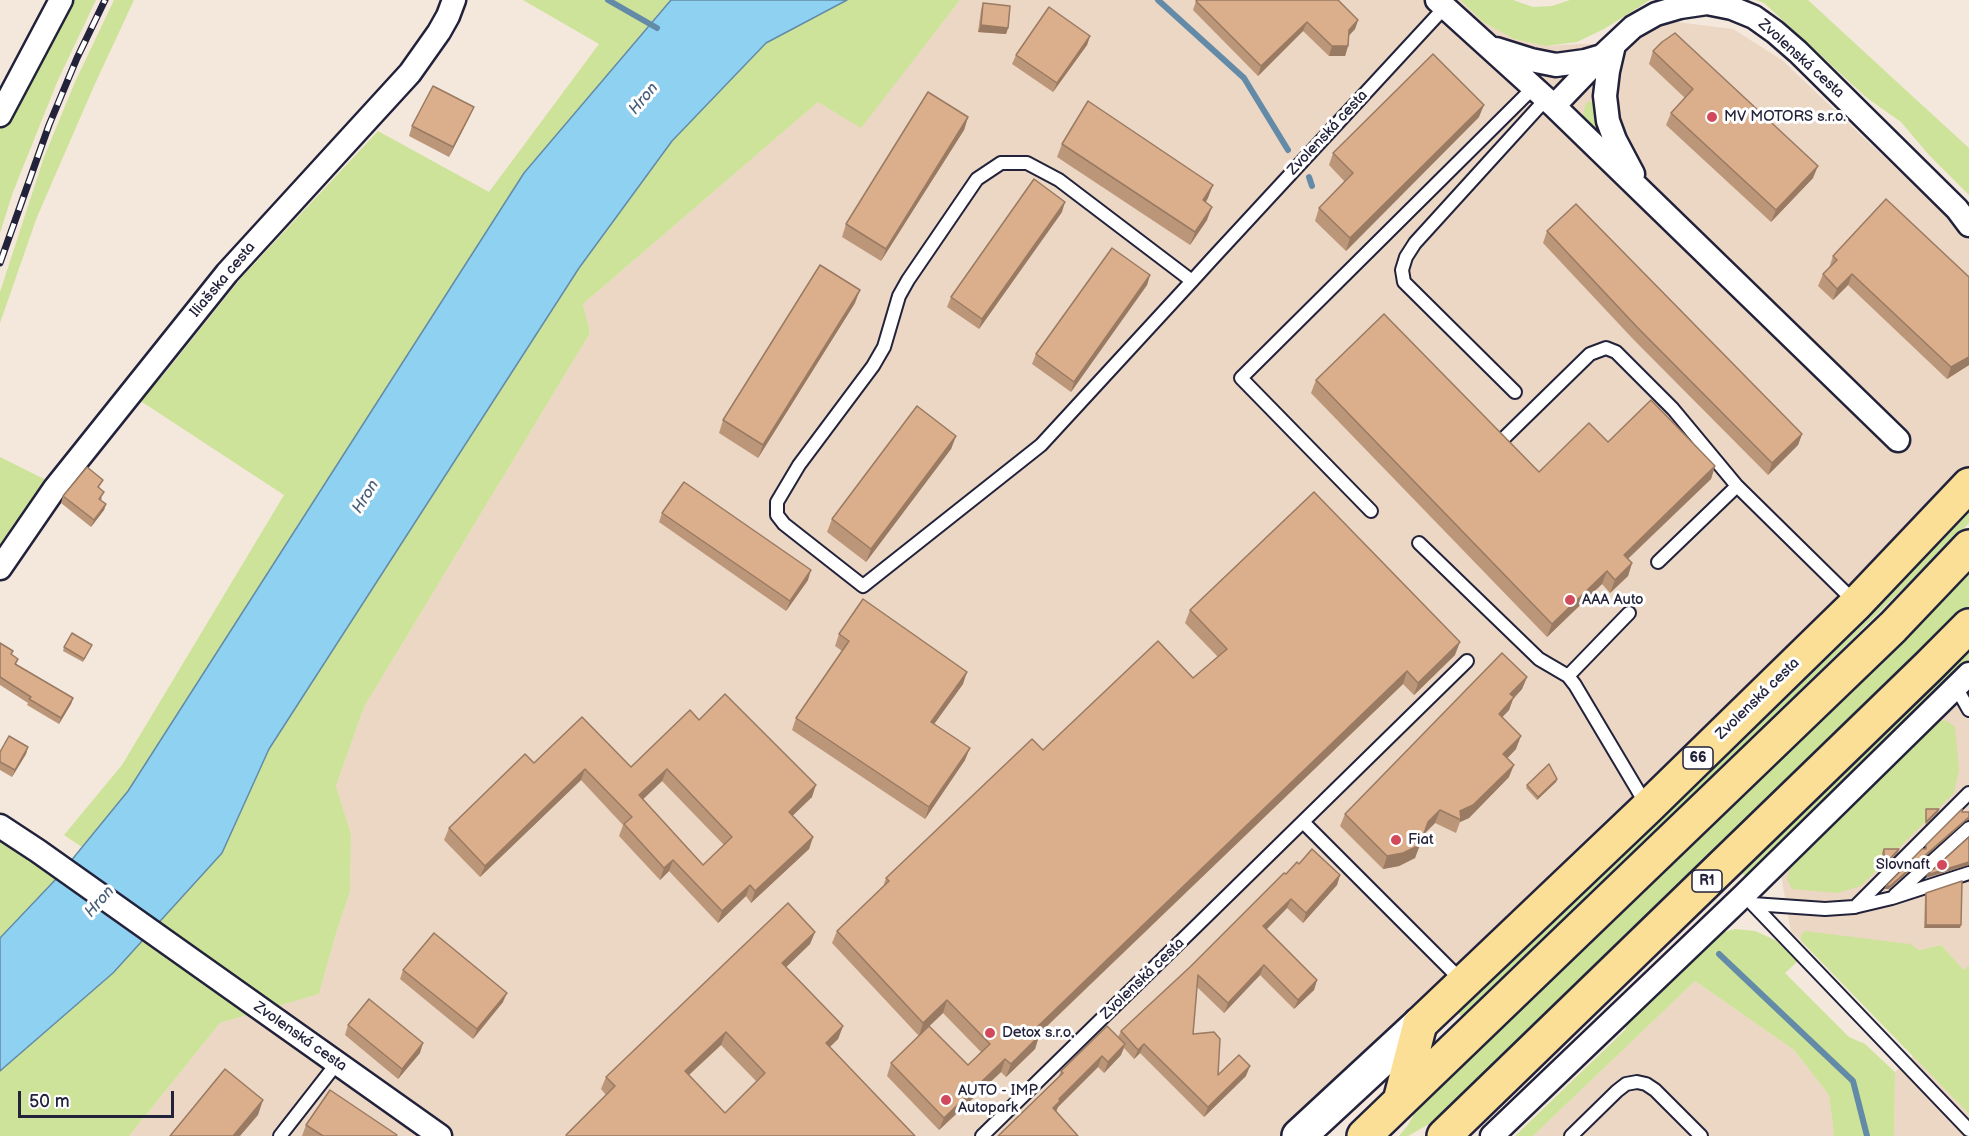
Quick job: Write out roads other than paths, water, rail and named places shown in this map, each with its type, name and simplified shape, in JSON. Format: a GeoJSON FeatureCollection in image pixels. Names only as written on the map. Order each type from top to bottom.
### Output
{"type":"FeatureCollection","features":[{"type":"Feature","properties":{"kind":"main road","name":"Zvolenská cesta"},"geometry":{"type":"LineString","coordinates":[[1299,1136],[1647,807],[1856,604],[1969,485]]}},
{"type":"Feature","properties":{"kind":"main road"},"geometry":{"type":"LineString","coordinates":[[1364,1136],[1893,627],[1969,547]]}},
{"type":"Feature","properties":{"kind":"main road","name":"R1"},"geometry":{"type":"LineString","coordinates":[[1444,1136],[1969,626]]}},
{"type":"Feature","properties":{"kind":"main road"},"geometry":{"type":"LineString","coordinates":[[1401,1101],[1420,1023]]}},
{"type":"Feature","properties":{"kind":"street"},"geometry":{"type":"LineString","coordinates":[[0,115],[61,0]]}},
{"type":"Feature","properties":{"kind":"street","name":"Iliašska cesta"},"geometry":{"type":"LineString","coordinates":[[0,568],[55,488],[227,273],[410,73],[439,32],[454,0]]}},
{"type":"Feature","properties":{"kind":"street","name":"Zvolenská cesta"},"geometry":{"type":"LineString","coordinates":[[1441,3],[1545,97],[1898,440]]}},
{"type":"Feature","properties":{"kind":"street","name":"Zvolenská cesta"},"geometry":{"type":"LineString","coordinates":[[1545,97],[1608,50],[1633,27],[1656,14],[1707,3],[1732,8],[1754,17],[1798,52],[1965,217]]}},
{"type":"Feature","properties":{"kind":"street","name":"Zvolenská cesta"},"geometry":{"type":"LineString","coordinates":[[1480,39],[1500,51],[1556,65],[1585,62],[1608,50]]}},
{"type":"Feature","properties":{"kind":"street","name":"Zvolenská cesta"},"geometry":{"type":"LineString","coordinates":[[1608,50],[1605,96],[1608,121],[1628,166],[1650,201]]}},
{"type":"Feature","properties":{"kind":"street"},"geometry":{"type":"LineString","coordinates":[[1492,1136],[1748,899],[1963,680]]}},
{"type":"Feature","properties":{"kind":"street","name":"Zvolenská cesta"},"geometry":{"type":"LineString","coordinates":[[0,826],[440,1136]]}},
{"type":"Feature","properties":{"kind":"lane","name":"Zvolenská cesta"},"geometry":{"type":"LineString","coordinates":[[1192,281],[1059,180],[1027,164],[1001,163],[977,179],[908,280],[899,296],[884,347],[873,366],[799,465],[777,502],[777,515],[784,524],[863,586],[1041,445],[1192,281],[1212,259],[1441,3]]}},
{"type":"Feature","properties":{"kind":"lane"},"geometry":{"type":"LineString","coordinates":[[1515,392],[1404,282],[1402,270],[1406,256],[1415,243],[1545,97]]}},
{"type":"Feature","properties":{"kind":"lane"},"geometry":{"type":"LineString","coordinates":[[1371,510],[1241,378],[1545,97]]}},
{"type":"Feature","properties":{"kind":"lane"},"geometry":{"type":"LineString","coordinates":[[1502,440],[1590,354],[1606,348],[1616,352],[1673,409],[1737,486],[1856,604]]}},
{"type":"Feature","properties":{"kind":"lane"},"geometry":{"type":"LineString","coordinates":[[1658,562],[1737,486]]}},
{"type":"Feature","properties":{"kind":"lane"},"geometry":{"type":"LineString","coordinates":[[1419,543],[1539,659],[1568,676],[1647,807]]}},
{"type":"Feature","properties":{"kind":"lane"},"geometry":{"type":"LineString","coordinates":[[1568,676],[1629,613]]}},
{"type":"Feature","properties":{"kind":"lane","name":"Zvolenská cesta"},"geometry":{"type":"LineString","coordinates":[[982,1136],[1467,662]]}},
{"type":"Feature","properties":{"kind":"lane"},"geometry":{"type":"LineString","coordinates":[[1963,680],[1969,710]]}},
{"type":"Feature","properties":{"kind":"lane"},"geometry":{"type":"LineString","coordinates":[[1854,908],[1969,794]]}},
{"type":"Feature","properties":{"kind":"lane"},"geometry":{"type":"LineString","coordinates":[[1303,822],[1463,982]]}},
{"type":"Feature","properties":{"kind":"lane"},"geometry":{"type":"LineString","coordinates":[[1892,898],[1969,828]]}},
{"type":"Feature","properties":{"kind":"lane"},"geometry":{"type":"LineString","coordinates":[[1748,899],[1825,909],[1854,908],[1969,873]]}},
{"type":"Feature","properties":{"kind":"lane"},"geometry":{"type":"LineString","coordinates":[[1748,899],[1969,1130]]}},
{"type":"Feature","properties":{"kind":"lane"},"geometry":{"type":"LineString","coordinates":[[280,1136],[337,1064]]}},
{"type":"Feature","properties":{"kind":"lane"},"geometry":{"type":"LineString","coordinates":[[1571,1136],[1617,1091],[1626,1084],[1637,1082],[1646,1084],[1655,1090],[1701,1136]]}},
{"type":"Feature","properties":{"kind":"water","name":"Hron"},"geometry":{"type":"Polygon","coordinates":[[[671,0],[847,0],[766,43],[672,141],[579,268],[269,749],[222,853],[113,973],[0,1071],[0,938],[57,878],[128,791],[524,173],[671,0]]]}},
{"type":"Feature","properties":{"kind":"waterway"},"geometry":{"type":"LineString","coordinates":[[608,0],[657,28]]}},
{"type":"Feature","properties":{"kind":"waterway"},"geometry":{"type":"LineString","coordinates":[[1158,0],[1244,78],[1288,150]]}},
{"type":"Feature","properties":{"kind":"waterway"},"geometry":{"type":"LineString","coordinates":[[1309,177],[1312,186]]}},
{"type":"Feature","properties":{"kind":"waterway"},"geometry":{"type":"LineString","coordinates":[[1719,954],[1853,1081],[1867,1136]]}},
{"type":"Feature","properties":{"kind":"railway"},"geometry":{"type":"LineString","coordinates":[[0,263],[49,125],[77,58],[105,0]]}},
{"type":"Feature","properties":{"kind":"place","name":"MV MOTORS s.r.o."},"geometry":{"type":"Point","coordinates":[1712,117]}},
{"type":"Feature","properties":{"kind":"place","name":"AAA Auto"},"geometry":{"type":"Point","coordinates":[1570,600]}},
{"type":"Feature","properties":{"kind":"place","name":"Fiat"},"geometry":{"type":"Point","coordinates":[1396,840]}},
{"type":"Feature","properties":{"kind":"place","name":"Slovnaft"},"geometry":{"type":"Point","coordinates":[1942,865]}},
{"type":"Feature","properties":{"kind":"place","name":"Detox s.r.o."},"geometry":{"type":"Point","coordinates":[990,1033]}},
{"type":"Feature","properties":{"kind":"place","name":"AUTO - IMP Autopark"},"geometry":{"type":"Point","coordinates":[946,1100]}}]}
